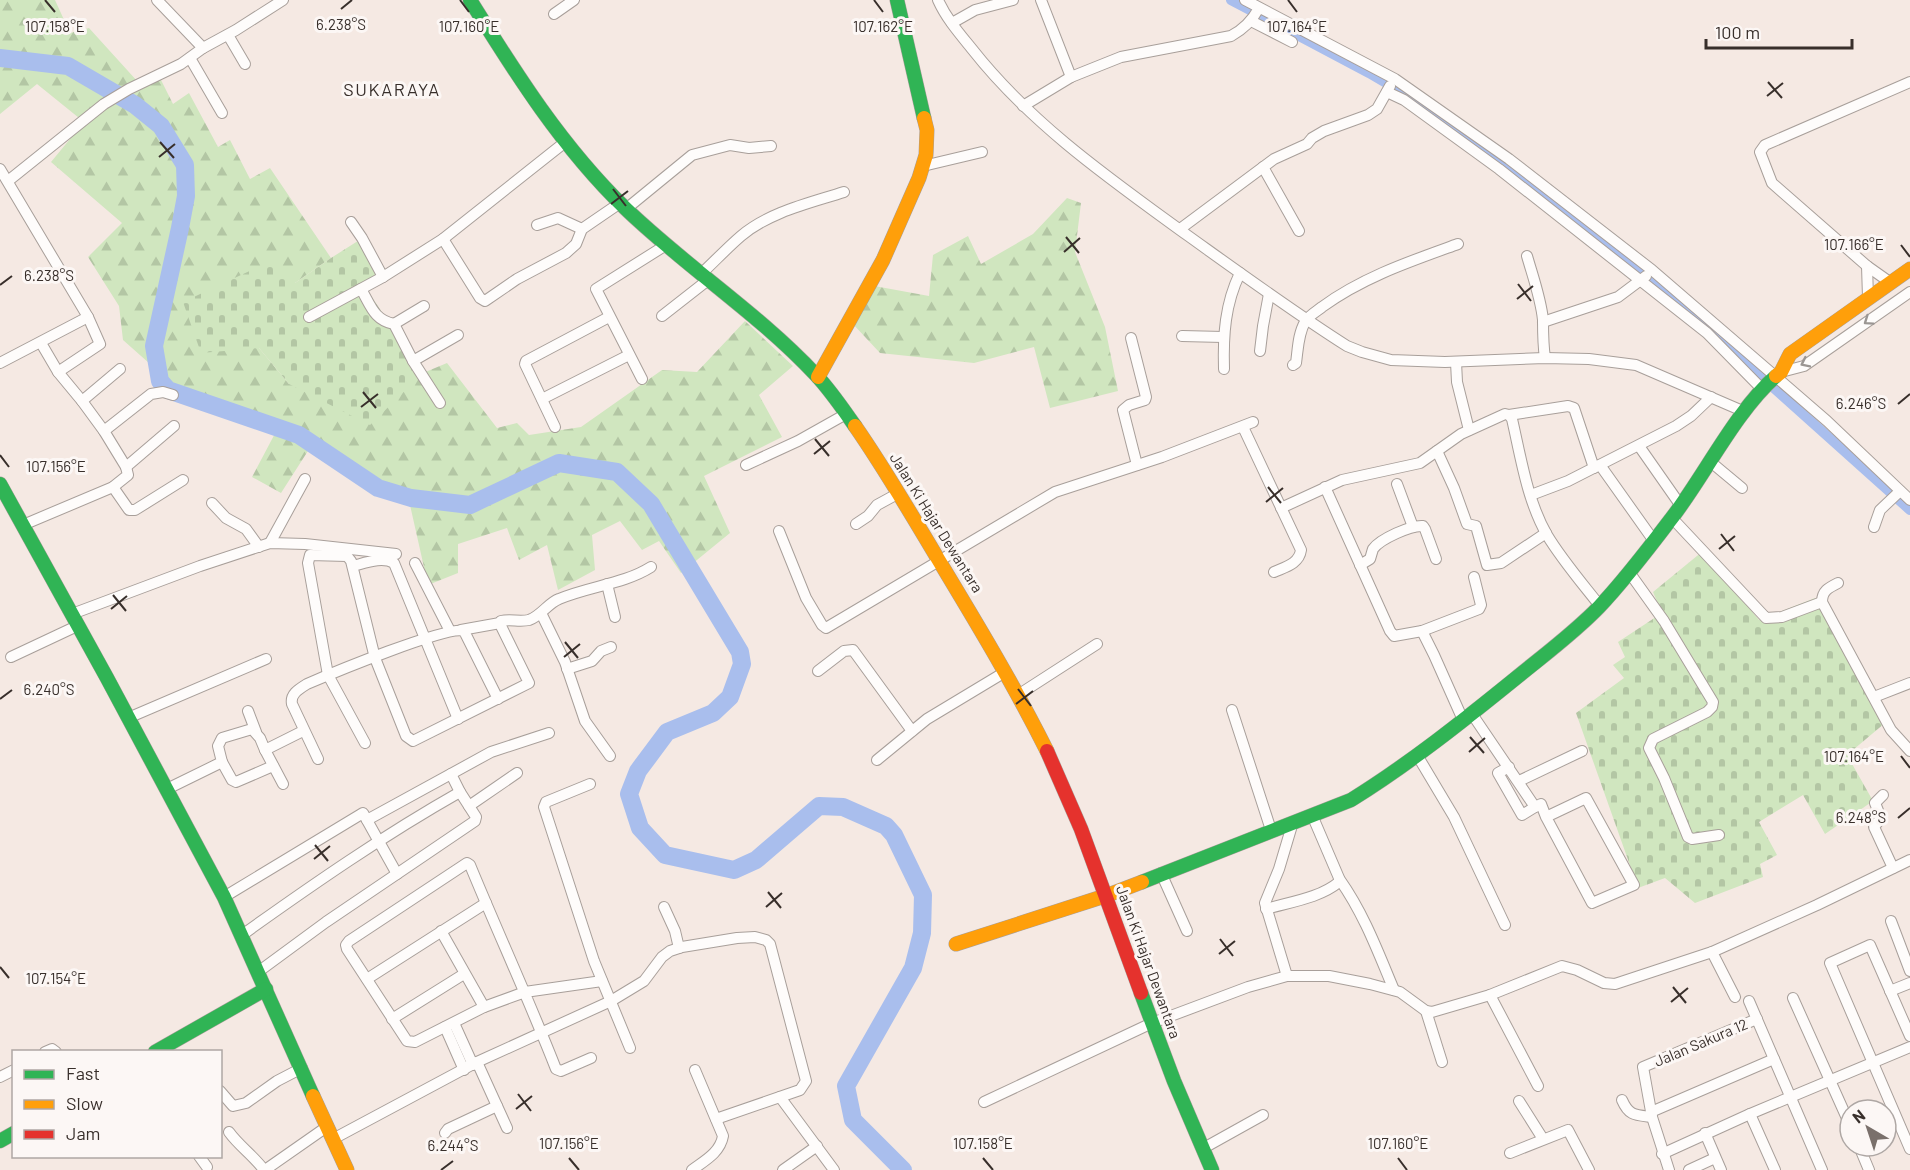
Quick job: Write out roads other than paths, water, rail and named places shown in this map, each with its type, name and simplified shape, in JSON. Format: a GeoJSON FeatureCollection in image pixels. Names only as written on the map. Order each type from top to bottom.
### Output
{"type":"FeatureCollection","features":[{"type":"Feature","properties":{"kind":"street"},"geometry":{"type":"LineString","coordinates":[[157,0],[203,48]]}},
{"type":"Feature","properties":{"kind":"street"},"geometry":{"type":"LineString","coordinates":[[8,181],[104,104],[190,58],[283,0]]}},
{"type":"Feature","properties":{"kind":"street","name":"Jalan Ki Hajar Dewantara"},"geometry":{"type":"LineString","coordinates":[[470,0],[564,143],[623,206],[704,277],[740,304],[818,378],[846,414],[899,493],[974,615],[1056,770],[1108,895],[1152,1023],[1212,1170]]}},
{"type":"Feature","properties":{"kind":"street"},"geometry":{"type":"LineString","coordinates":[[554,14],[574,0]]}},
{"type":"Feature","properties":{"kind":"street"},"geometry":{"type":"LineString","coordinates":[[818,378],[883,260],[923,166],[928,144],[927,130],[897,0]]}},
{"type":"Feature","properties":{"kind":"street"},"geometry":{"type":"LineString","coordinates":[[939,0],[952,23],[980,59],[1023,106],[1093,166],[1269,294],[1347,346],[1391,360],[1456,362],[1545,358],[1589,359],[1636,365],[1707,400],[1745,412]]}},
{"type":"Feature","properties":{"kind":"street"},"geometry":{"type":"LineString","coordinates":[[952,23],[975,10],[1014,0]]}},
{"type":"Feature","properties":{"kind":"street"},"geometry":{"type":"LineString","coordinates":[[1041,0],[1071,77]]}},
{"type":"Feature","properties":{"kind":"street"},"geometry":{"type":"LineString","coordinates":[[1245,0],[1255,15],[1292,42]]}},
{"type":"Feature","properties":{"kind":"street"},"geometry":{"type":"LineString","coordinates":[[1023,106],[1071,77],[1121,57],[1231,36],[1240,31],[1255,15]]}},
{"type":"Feature","properties":{"kind":"street"},"geometry":{"type":"LineString","coordinates":[[1255,15],[1391,86],[1504,164],[1646,276],[1770,381]]}},
{"type":"Feature","properties":{"kind":"street"},"geometry":{"type":"LineString","coordinates":[[228,35],[245,64]]}},
{"type":"Feature","properties":{"kind":"street"},"geometry":{"type":"LineString","coordinates":[[190,58],[222,113]]}},
{"type":"Feature","properties":{"kind":"street"},"geometry":{"type":"LineString","coordinates":[[1891,283],[1867,266],[1772,183],[1760,152],[1765,145],[1910,82]]}},
{"type":"Feature","properties":{"kind":"street"},"geometry":{"type":"LineString","coordinates":[[1180,229],[1283,154],[1307,144],[1324,131],[1368,115],[1377,109],[1391,86]]}},
{"type":"Feature","properties":{"kind":"street"},"geometry":{"type":"LineString","coordinates":[[309,317],[383,277],[443,239],[564,143]]}},
{"type":"Feature","properties":{"kind":"street"},"geometry":{"type":"LineString","coordinates":[[443,239],[480,298],[485,301],[523,275],[566,253],[576,244],[582,229],[623,206],[692,155],[730,145],[749,148],[771,146]]}},
{"type":"Feature","properties":{"kind":"street"},"geometry":{"type":"LineString","coordinates":[[923,166],[982,152]]}},
{"type":"Feature","properties":{"kind":"street"},"geometry":{"type":"LineString","coordinates":[[1504,164],[1646,276],[1707,333],[1827,421],[1910,500]]}},
{"type":"Feature","properties":{"kind":"street"},"geometry":{"type":"LineString","coordinates":[[1263,167],[1299,231]]}},
{"type":"Feature","properties":{"kind":"street"},"geometry":{"type":"LineString","coordinates":[[0,169],[88,317],[100,344],[58,372]]}},
{"type":"Feature","properties":{"kind":"street"},"geometry":{"type":"LineString","coordinates":[[662,316],[704,277],[742,235],[791,209],[844,192]]}},
{"type":"Feature","properties":{"kind":"street"},"geometry":{"type":"LineString","coordinates":[[537,225],[558,218],[582,229]]}},
{"type":"Feature","properties":{"kind":"street"},"geometry":{"type":"LineString","coordinates":[[351,222],[383,277]]}},
{"type":"Feature","properties":{"kind":"street"},"geometry":{"type":"LineString","coordinates":[[1293,365],[1296,363],[1299,335],[1306,320],[1328,303],[1368,279],[1458,244]]}},
{"type":"Feature","properties":{"kind":"street"},"geometry":{"type":"LineString","coordinates":[[642,379],[596,289],[666,245]]}},
{"type":"Feature","properties":{"kind":"street"},"geometry":{"type":"LineString","coordinates":[[1527,256],[1543,322],[1545,358]]}},
{"type":"Feature","properties":{"kind":"street"},"geometry":{"type":"LineString","coordinates":[[1867,266],[1868,297]]}},
{"type":"Feature","properties":{"kind":"street"},"geometry":{"type":"LineString","coordinates":[[956,944],[1108,895],[1366,792],[1468,717],[1577,628],[1600,606],[1672,518],[1745,412],[1790,354],[1868,297],[1909,272]]}},
{"type":"Feature","properties":{"kind":"street"},"geometry":{"type":"LineString","coordinates":[[1224,369],[1225,318],[1234,285],[1240,273]]}},
{"type":"Feature","properties":{"kind":"street"},"geometry":{"type":"LineString","coordinates":[[1543,322],[1618,297],[1646,276]]}},
{"type":"Feature","properties":{"kind":"street"},"geometry":{"type":"LineString","coordinates":[[361,289],[381,321],[394,324],[424,306]]}},
{"type":"Feature","properties":{"kind":"street"},"geometry":{"type":"LineString","coordinates":[[1770,381],[1804,366],[1910,292]]}},
{"type":"Feature","properties":{"kind":"street"},"geometry":{"type":"LineString","coordinates":[[1260,351],[1269,294]]}},
{"type":"Feature","properties":{"kind":"street"},"geometry":{"type":"LineString","coordinates":[[0,363],[88,317]]}},
{"type":"Feature","properties":{"kind":"street"},"geometry":{"type":"LineString","coordinates":[[555,427],[525,364],[526,361],[609,317]]}},
{"type":"Feature","properties":{"kind":"street"},"geometry":{"type":"LineString","coordinates":[[394,324],[413,362],[440,402]]}},
{"type":"Feature","properties":{"kind":"street"},"geometry":{"type":"LineString","coordinates":[[1826,328],[1835,344]]}},
{"type":"Feature","properties":{"kind":"street"},"geometry":{"type":"LineString","coordinates":[[413,362],[458,335]]}},
{"type":"Feature","properties":{"kind":"street"},"geometry":{"type":"LineString","coordinates":[[1182,336],[1223,337]]}},
{"type":"Feature","properties":{"kind":"street"},"geometry":{"type":"LineString","coordinates":[[1131,338],[1146,397],[1123,410],[1137,465]]}},
{"type":"Feature","properties":{"kind":"street"},"geometry":{"type":"LineString","coordinates":[[23,525],[113,487],[126,479],[128,473],[104,431],[58,372],[41,343]]}},
{"type":"Feature","properties":{"kind":"street"},"geometry":{"type":"LineString","coordinates":[[542,399],[629,355]]}},
{"type":"Feature","properties":{"kind":"street"},"geometry":{"type":"LineString","coordinates":[[1456,362],[1457,382],[1469,430]]}},
{"type":"Feature","properties":{"kind":"street"},"geometry":{"type":"LineString","coordinates":[[82,401],[120,369]]}},
{"type":"Feature","properties":{"kind":"street"},"geometry":{"type":"LineString","coordinates":[[104,431],[151,394],[163,392],[173,395]]}},
{"type":"Feature","properties":{"kind":"street"},"geometry":{"type":"LineString","coordinates":[[1531,495],[1639,446],[1676,426],[1707,400]]}},
{"type":"Feature","properties":{"kind":"street"},"geometry":{"type":"LineString","coordinates":[[1281,508],[1342,480],[1419,463],[1469,430],[1499,415],[1568,406],[1574,408],[1597,467],[1654,541]]}},
{"type":"Feature","properties":{"kind":"street"},"geometry":{"type":"LineString","coordinates":[[746,465],[798,441],[846,414]]}},
{"type":"Feature","properties":{"kind":"street"},"geometry":{"type":"LineString","coordinates":[[1509,415],[1531,495],[1546,534],[1600,606]]}},
{"type":"Feature","properties":{"kind":"street"},"geometry":{"type":"LineString","coordinates":[[779,531],[806,598],[822,626],[826,628],[1055,492],[1248,425],[1281,508],[1299,544],[1300,554],[1294,562],[1274,572]]}},
{"type":"Feature","properties":{"kind":"street"},"geometry":{"type":"LineString","coordinates":[[126,467],[174,426]]}},
{"type":"Feature","properties":{"kind":"street"},"geometry":{"type":"LineString","coordinates":[[1639,446],[1681,506]]}},
{"type":"Feature","properties":{"kind":"street"},"geometry":{"type":"LineString","coordinates":[[1437,451],[1467,524],[1476,526],[1487,565],[1501,563],[1546,534]]}},
{"type":"Feature","properties":{"kind":"street"},"geometry":{"type":"LineString","coordinates":[[1712,463],[1742,488]]}},
{"type":"Feature","properties":{"kind":"street"},"geometry":{"type":"LineString","coordinates":[[270,543],[305,479]]}},
{"type":"Feature","properties":{"kind":"street"},"geometry":{"type":"LineString","coordinates":[[113,487],[129,510],[135,510],[183,480]]}},
{"type":"Feature","properties":{"kind":"street"},"geometry":{"type":"LineString","coordinates":[[0,484],[224,897],[347,1170]]}},
{"type":"Feature","properties":{"kind":"street"},"geometry":{"type":"LineString","coordinates":[[1397,484],[1413,527]]}},
{"type":"Feature","properties":{"kind":"street"},"geometry":{"type":"LineString","coordinates":[[1326,488],[1392,635],[1422,631],[1475,612],[1482,607],[1474,578]]}},
{"type":"Feature","properties":{"kind":"street"},"geometry":{"type":"LineString","coordinates":[[1874,527],[1880,510],[1899,492]]}},
{"type":"Feature","properties":{"kind":"street"},"geometry":{"type":"LineString","coordinates":[[856,524],[868,516],[878,504],[899,493]]}},
{"type":"Feature","properties":{"kind":"street"},"geometry":{"type":"LineString","coordinates":[[212,502],[226,518],[246,529],[259,547]]}},
{"type":"Feature","properties":{"kind":"street"},"geometry":{"type":"LineString","coordinates":[[1672,518],[1766,618],[1782,616],[1822,602]]}},
{"type":"Feature","properties":{"kind":"street"},"geometry":{"type":"LineString","coordinates":[[1360,565],[1370,559],[1372,551],[1377,546],[1398,533],[1423,526],[1436,559]]}},
{"type":"Feature","properties":{"kind":"street"},"geometry":{"type":"LineString","coordinates":[[11,657],[75,620],[200,566],[270,543],[305,544],[396,554]]}},
{"type":"Feature","properties":{"kind":"street"},"geometry":{"type":"LineString","coordinates":[[365,743],[328,675],[308,559],[313,553],[347,556],[351,561],[375,658],[406,736],[411,740],[417,741],[526,685],[529,681],[500,623]]}},
{"type":"Feature","properties":{"kind":"street"},"geometry":{"type":"LineString","coordinates":[[352,566],[378,560],[388,560],[394,563],[458,719]]}},
{"type":"Feature","properties":{"kind":"street"},"geometry":{"type":"LineString","coordinates":[[415,563],[456,630],[466,634],[498,699]]}},
{"type":"Feature","properties":{"kind":"street"},"geometry":{"type":"LineString","coordinates":[[318,759],[303,731],[291,699],[295,692],[307,684],[425,639],[456,630],[500,623],[504,620],[530,619],[557,599],[633,578],[651,567]]}},
{"type":"Feature","properties":{"kind":"street"},"geometry":{"type":"LineString","coordinates":[[1629,572],[1664,621],[1713,702],[1707,712],[1653,739],[1649,748],[1688,837],[1692,839],[1719,835]]}},
{"type":"Feature","properties":{"kind":"street"},"geometry":{"type":"LineString","coordinates":[[1838,583],[1825,590],[1822,602],[1892,730],[1910,751]]}},
{"type":"Feature","properties":{"kind":"street"},"geometry":{"type":"LineString","coordinates":[[607,584],[615,617]]}},
{"type":"Feature","properties":{"kind":"street"},"geometry":{"type":"LineString","coordinates":[[541,613],[567,669],[585,721],[610,756]]}},
{"type":"Feature","properties":{"kind":"street"},"geometry":{"type":"LineString","coordinates":[[1422,631],[1468,717],[1509,767],[1535,807]]}},
{"type":"Feature","properties":{"kind":"street"},"geometry":{"type":"LineString","coordinates":[[1018,695],[1097,645]]}},
{"type":"Feature","properties":{"kind":"street"},"geometry":{"type":"LineString","coordinates":[[567,669],[592,661],[599,653],[611,647]]}},
{"type":"Feature","properties":{"kind":"street"},"geometry":{"type":"LineString","coordinates":[[818,671],[844,651],[853,650],[912,731]]}},
{"type":"Feature","properties":{"kind":"street"},"geometry":{"type":"LineString","coordinates":[[128,718],[266,659]]}},
{"type":"Feature","properties":{"kind":"street"},"geometry":{"type":"LineString","coordinates":[[877,760],[946,706],[1005,672]]}},
{"type":"Feature","properties":{"kind":"street"},"geometry":{"type":"LineString","coordinates":[[1874,697],[1910,683]]}},
{"type":"Feature","properties":{"kind":"street"},"geometry":{"type":"LineString","coordinates":[[1232,710],[1271,830]]}},
{"type":"Feature","properties":{"kind":"street"},"geometry":{"type":"LineString","coordinates":[[248,711],[256,732],[283,784]]}},
{"type":"Feature","properties":{"kind":"street"},"geometry":{"type":"LineString","coordinates":[[256,732],[252,729],[245,730],[222,738],[218,746],[222,762],[232,780],[236,782],[273,766]]}},
{"type":"Feature","properties":{"kind":"street"},"geometry":{"type":"LineString","coordinates":[[265,750],[303,731]]}},
{"type":"Feature","properties":{"kind":"street"},"geometry":{"type":"LineString","coordinates":[[367,820],[491,752],[549,733]]}},
{"type":"Feature","properties":{"kind":"street"},"geometry":{"type":"LineString","coordinates":[[1519,781],[1582,751]]}},
{"type":"Feature","properties":{"kind":"street"},"geometry":{"type":"LineString","coordinates":[[1418,755],[1454,817],[1505,925]]}},
{"type":"Feature","properties":{"kind":"street"},"geometry":{"type":"LineString","coordinates":[[167,789],[222,762]]}},
{"type":"Feature","properties":{"kind":"street"},"geometry":{"type":"LineString","coordinates":[[1509,767],[1498,773],[1522,814],[1541,804],[1546,817],[1592,903],[1634,885],[1586,798],[1546,817]]}},
{"type":"Feature","properties":{"kind":"street"},"geometry":{"type":"LineString","coordinates":[[469,806],[517,773]]}},
{"type":"Feature","properties":{"kind":"street"},"geometry":{"type":"LineString","coordinates":[[258,972],[326,922],[475,821],[476,817],[451,774]]}},
{"type":"Feature","properties":{"kind":"street"},"geometry":{"type":"LineString","coordinates":[[590,784],[546,802],[544,807],[602,981],[630,1048]]}},
{"type":"Feature","properties":{"kind":"street"},"geometry":{"type":"LineString","coordinates":[[242,936],[299,894],[379,841],[460,792]]}},
{"type":"Feature","properties":{"kind":"street"},"geometry":{"type":"LineString","coordinates":[[1883,795],[1875,803],[1881,818],[1874,827],[1893,868]]}},
{"type":"Feature","properties":{"kind":"street"},"geometry":{"type":"LineString","coordinates":[[224,897],[363,813],[398,874]]}},
{"type":"Feature","properties":{"kind":"street"},"geometry":{"type":"LineString","coordinates":[[1312,815],[1340,880],[1354,900],[1370,931],[1394,990]]}},
{"type":"Feature","properties":{"kind":"street"},"geometry":{"type":"LineString","coordinates":[[1287,976],[1265,901],[1279,869],[1293,822]]}},
{"type":"Feature","properties":{"kind":"street"},"geometry":{"type":"LineString","coordinates":[[984,1102],[1152,1023],[1257,984],[1287,976],[1329,976],[1394,990],[1426,1011],[1432,1012],[1490,995],[1562,966],[1577,970],[1610,985],[1712,952],[1910,860]]}},
{"type":"Feature","properties":{"kind":"street"},"geometry":{"type":"LineString","coordinates":[[591,1058],[559,1071],[541,1032],[525,992],[470,865],[467,863],[346,945],[392,1019],[410,1043],[484,1007],[525,992],[602,981]]}},
{"type":"Feature","properties":{"kind":"street"},"geometry":{"type":"LineString","coordinates":[[1161,873],[1187,931]]}},
{"type":"Feature","properties":{"kind":"street"},"geometry":{"type":"LineString","coordinates":[[1266,909],[1310,897],[1331,888],[1340,880]]}},
{"type":"Feature","properties":{"kind":"street"},"geometry":{"type":"LineString","coordinates":[[367,979],[486,903]]}},
{"type":"Feature","properties":{"kind":"street"},"geometry":{"type":"LineString","coordinates":[[664,907],[679,948]]}},
{"type":"Feature","properties":{"kind":"street"},"geometry":{"type":"LineString","coordinates":[[1891,921],[1910,971]]}},
{"type":"Feature","properties":{"kind":"street"},"geometry":{"type":"LineString","coordinates":[[441,931],[484,1007]]}},
{"type":"Feature","properties":{"kind":"street"},"geometry":{"type":"LineString","coordinates":[[229,1132],[239,1146],[251,1154],[264,1170],[279,1166],[331,1132],[611,1001],[644,981],[662,957],[679,948],[755,937],[766,940],[770,944],[806,1081],[803,1088],[716,1119]]}},
{"type":"Feature","properties":{"kind":"street"},"geometry":{"type":"LineString","coordinates":[[1910,1036],[1870,945],[1830,963],[1910,1149]]}},
{"type":"Feature","properties":{"kind":"street"},"geometry":{"type":"LineString","coordinates":[[1712,952],[1735,997]]}},
{"type":"Feature","properties":{"kind":"street"},"geometry":{"type":"LineString","coordinates":[[392,1019],[464,974]]}},
{"type":"Feature","properties":{"kind":"street"},"geometry":{"type":"LineString","coordinates":[[1890,992],[1910,983]]}},
{"type":"Feature","properties":{"kind":"street"},"geometry":{"type":"LineString","coordinates":[[159,1050],[266,989]]}},
{"type":"Feature","properties":{"kind":"street"},"geometry":{"type":"LineString","coordinates":[[1490,995],[1538,1086]]}},
{"type":"Feature","properties":{"kind":"street"},"geometry":{"type":"LineString","coordinates":[[1793,998],[1839,1098]]}},
{"type":"Feature","properties":{"kind":"street"},"geometry":{"type":"LineString","coordinates":[[1749,1001],[1822,1170]]}},
{"type":"Feature","properties":{"kind":"street"},"geometry":{"type":"LineString","coordinates":[[1426,1011],[1442,1062]]}},
{"type":"Feature","properties":{"kind":"street","name":"Jalan Sakura 12"},"geometry":{"type":"LineString","coordinates":[[1669,1170],[1651,1114],[1643,1071],[1645,1066],[1756,1019]]}},
{"type":"Feature","properties":{"kind":"street"},"geometry":{"type":"LineString","coordinates":[[450,1025],[471,1066],[497,1106],[507,1128]]}},
{"type":"Feature","properties":{"kind":"street"},"geometry":{"type":"LineString","coordinates":[[1662,1154],[1705,1133],[1910,1047]]}},
{"type":"Feature","properties":{"kind":"street"},"geometry":{"type":"LineString","coordinates":[[1622,1100],[1626,1109],[1632,1113],[1651,1114],[1774,1059]]}},
{"type":"Feature","properties":{"kind":"street"},"geometry":{"type":"LineString","coordinates":[[222,1093],[233,1106],[246,1103],[277,1081],[302,1068]]}},
{"type":"Feature","properties":{"kind":"street"},"geometry":{"type":"LineString","coordinates":[[692,1170],[712,1155],[722,1142],[723,1136],[695,1070]]}},
{"type":"Feature","properties":{"kind":"street"},"geometry":{"type":"LineString","coordinates":[[780,1097],[834,1170]]}},
{"type":"Feature","properties":{"kind":"street"},"geometry":{"type":"LineString","coordinates":[[1519,1101],[1543,1139]]}},
{"type":"Feature","properties":{"kind":"street"},"geometry":{"type":"LineString","coordinates":[[445,1132],[497,1106]]}},
{"type":"Feature","properties":{"kind":"street"},"geometry":{"type":"LineString","coordinates":[[1750,1114],[1775,1170]]}},
{"type":"Feature","properties":{"kind":"street"},"geometry":{"type":"LineString","coordinates":[[1203,1149],[1263,1115]]}},
{"type":"Feature","properties":{"kind":"street"},"geometry":{"type":"LineString","coordinates":[[1510,1153],[1569,1130],[1589,1170]]}},
{"type":"Feature","properties":{"kind":"street"},"geometry":{"type":"LineString","coordinates":[[1705,1133],[1721,1170]]}},
{"type":"Feature","properties":{"kind":"street"},"geometry":{"type":"LineString","coordinates":[[783,1170],[817,1146]]}},
{"type":"Feature","properties":{"kind":"street"},"geometry":{"type":"LineString","coordinates":[[200,1158],[207,1167]]}},
{"type":"Feature","properties":{"kind":"street"},"geometry":{"type":"LineString","coordinates":[[1689,1170],[1715,1158]]}},
{"type":"Feature","properties":{"kind":"waterway"},"geometry":{"type":"LineString","coordinates":[[1231,0],[1415,100],[1489,153],[1623,254],[1697,316],[1748,365],[1910,510]]}},
{"type":"Feature","properties":{"kind":"waterway"},"geometry":{"type":"LineString","coordinates":[[0,58],[68,66],[135,105],[161,126],[185,165],[186,196],[154,346],[160,381],[168,390],[299,435],[378,488],[411,498],[470,505],[559,463],[617,472],[651,504],[740,652],[742,664],[730,697],[713,713],[667,732],[638,771],[629,794],[640,828],[665,855],[734,870],[756,860],[819,806],[843,807],[886,826],[894,835],[923,895],[922,933],[913,968],[846,1086],[853,1120],[903,1170]]}},
{"type":"Feature","properties":{"kind":"district","name":"SUKARAYA"},"geometry":{"type":"Point","coordinates":[392,90]}}]}
